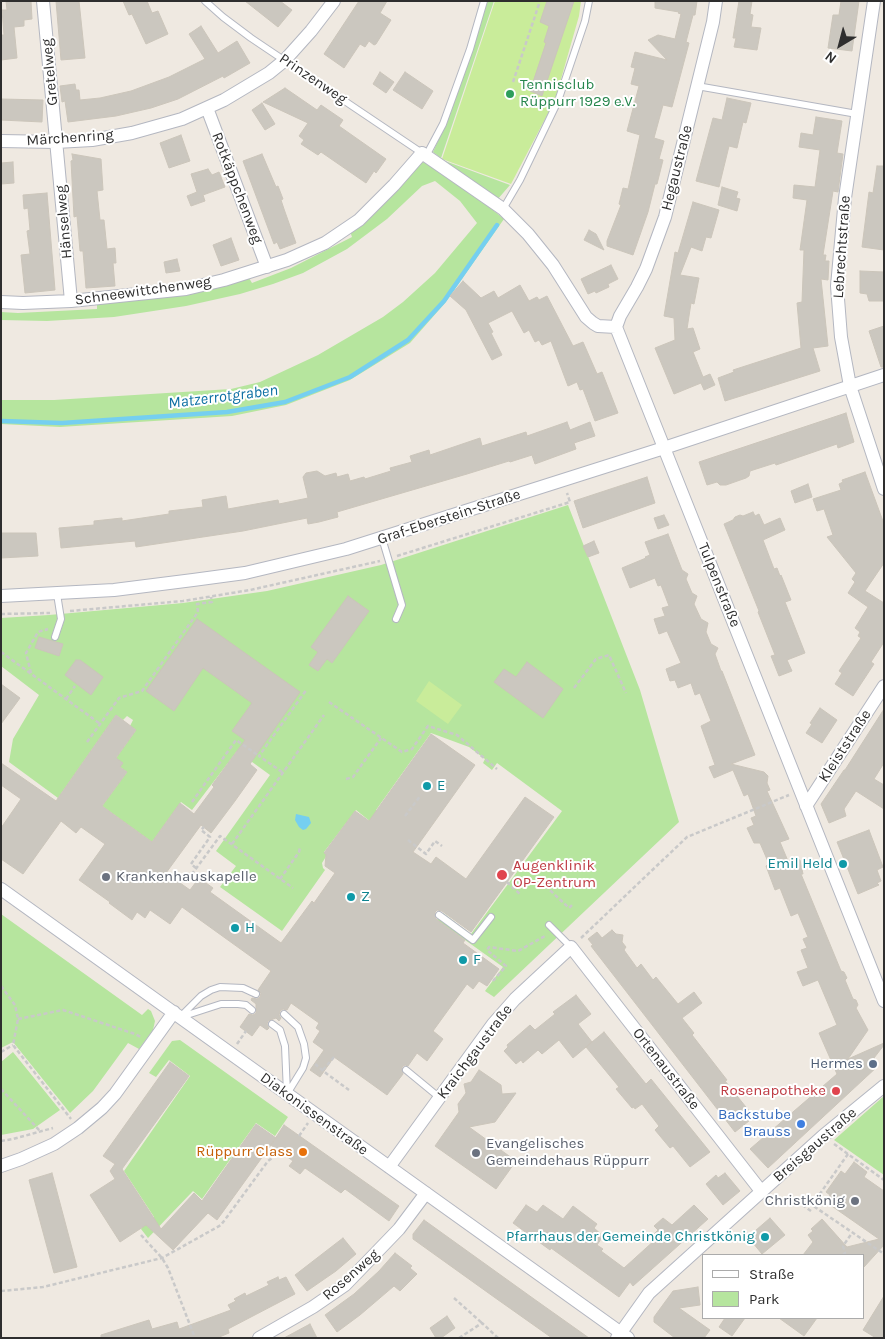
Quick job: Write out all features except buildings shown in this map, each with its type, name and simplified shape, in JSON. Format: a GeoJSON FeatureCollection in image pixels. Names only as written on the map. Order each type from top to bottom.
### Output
{"type":"FeatureCollection","features":[{"type":"Feature","properties":{"kind":"street","name":"Gretelweg"},"geometry":{"type":"LineString","coordinates":[[43,1],[56,142]]}},
{"type":"Feature","properties":{"kind":"street","name":"Märchenring"},"geometry":{"type":"LineString","coordinates":[[1,141],[56,142],[92,140],[132,133],[182,119],[207,108],[247,86],[285,60],[334,1]]}},
{"type":"Feature","properties":{"kind":"street","name":"Hegaustraße"},"geometry":{"type":"LineString","coordinates":[[616,327],[620,316],[638,287],[665,217],[716,1]]}},
{"type":"Feature","properties":{"kind":"street","name":"Lebrechtstraße"},"geometry":{"type":"LineString","coordinates":[[874,1],[845,198],[837,286],[841,337],[850,386],[884,489]]}},
{"type":"Feature","properties":{"kind":"street","name":"Rotkäppchenweg"},"geometry":{"type":"LineString","coordinates":[[207,108],[267,267]]}},
{"type":"Feature","properties":{"kind":"street","name":"Hänselweg"},"geometry":{"type":"LineString","coordinates":[[56,142],[71,302]]}},
{"type":"Feature","properties":{"kind":"street"},"geometry":{"type":"LineString","coordinates":[[424,154],[503,209],[528,234],[542,250],[586,317],[598,326],[616,327]]}},
{"type":"Feature","properties":{"kind":"street","name":"Schneewittchenweg"},"geometry":{"type":"LineString","coordinates":[[1,302],[71,302],[186,289],[224,280],[300,256],[325,243],[359,220],[424,154]]}},
{"type":"Feature","properties":{"kind":"street","name":"Tulpenstraße"},"geometry":{"type":"LineString","coordinates":[[616,327],[884,1001]]}},
{"type":"Feature","properties":{"kind":"street","name":"Graf-Eberstein-Straße"},"geometry":{"type":"LineString","coordinates":[[1,596],[114,590],[245,573],[346,549],[664,448],[884,375]]}},
{"type":"Feature","properties":{"kind":"street","name":"Kleiststraße"},"geometry":{"type":"LineString","coordinates":[[806,806],[884,686]]}},
{"type":"Feature","properties":{"kind":"street","name":"Diakonissenstraße"},"geometry":{"type":"LineString","coordinates":[[1,889],[426,1193],[622,1336]]}},
{"type":"Feature","properties":{"kind":"street","name":"Kraichgaustraße"},"geometry":{"type":"LineString","coordinates":[[389,1167],[493,1024],[515,999],[571,947]]}},
{"type":"Feature","properties":{"kind":"street","name":"Ortenaustraße"},"geometry":{"type":"LineString","coordinates":[[571,947],[761,1191]]}},
{"type":"Feature","properties":{"kind":"street"},"geometry":{"type":"LineString","coordinates":[[1,1166],[41,1151],[78,1128],[115,1094],[152,1043],[177,1015]]}},
{"type":"Feature","properties":{"kind":"street","name":"Breisgaustraße"},"geometry":{"type":"LineString","coordinates":[[622,1336],[649,1293],[823,1136],[884,1086]]}},
{"type":"Feature","properties":{"kind":"street","name":"Rosenweg"},"geometry":{"type":"LineString","coordinates":[[260,1338],[306,1311],[345,1284],[399,1229],[426,1193]]}},
{"type":"Feature","properties":{"kind":"lane","name":"Prinzenweg"},"geometry":{"type":"LineString","coordinates":[[205,1],[237,28],[424,154]]}},
{"type":"Feature","properties":{"kind":"lane","name":"Schneewittchenweg"},"geometry":{"type":"LineString","coordinates":[[424,154],[442,124],[470,49],[484,1]]}},
{"type":"Feature","properties":{"kind":"lane"},"geometry":{"type":"LineString","coordinates":[[503,209],[520,180],[558,101],[586,21],[590,1]]}},
{"type":"Feature","properties":{"kind":"lane"},"geometry":{"type":"LineString","coordinates":[[697,86],[857,114]]}},
{"type":"Feature","properties":{"kind":"lane"},"geometry":{"type":"LineString","coordinates":[[382,538],[402,605],[396,619]]}},
{"type":"Feature","properties":{"kind":"lane"},"geometry":{"type":"LineString","coordinates":[[55,637],[61,619],[57,594]]}},
{"type":"Feature","properties":{"kind":"lane"},"geometry":{"type":"LineString","coordinates":[[439,915],[473,940],[490,917]]}},
{"type":"Feature","properties":{"kind":"lane"},"geometry":{"type":"LineString","coordinates":[[549,925],[571,947]]}},
{"type":"Feature","properties":{"kind":"lane"},"geometry":{"type":"LineString","coordinates":[[177,1015],[201,996],[220,986],[243,988],[256,994]]}},
{"type":"Feature","properties":{"kind":"lane"},"geometry":{"type":"LineString","coordinates":[[177,1015],[220,1004],[246,1005],[252,1010]]}},
{"type":"Feature","properties":{"kind":"lane"},"geometry":{"type":"LineString","coordinates":[[284,1014],[298,1026],[302,1035],[306,1058],[303,1068],[287,1094]]}},
{"type":"Feature","properties":{"kind":"lane"},"geometry":{"type":"LineString","coordinates":[[272,1024],[280,1030],[285,1046],[284,1067],[287,1094]]}},
{"type":"Feature","properties":{"kind":"lane"},"geometry":{"type":"LineString","coordinates":[[406,1070],[440,1098]]}},
{"type":"Feature","properties":{"kind":"path"},"geometry":{"type":"LineString","coordinates":[[513,82],[540,1]]}},
{"type":"Feature","properties":{"kind":"path"},"geometry":{"type":"LineString","coordinates":[[86,742],[119,698],[142,691],[198,612],[197,604],[212,602],[211,596]]}},
{"type":"Feature","properties":{"kind":"path"},"geometry":{"type":"LineString","coordinates":[[31,674],[26,653],[38,632],[58,626]]}},
{"type":"Feature","properties":{"kind":"path"},"geometry":{"type":"LineString","coordinates":[[1,652],[100,723]]}},
{"type":"Feature","properties":{"kind":"path"},"geometry":{"type":"LineString","coordinates":[[574,688],[596,659],[609,655],[626,693]]}},
{"type":"Feature","properties":{"kind":"path"},"geometry":{"type":"LineString","coordinates":[[66,699],[75,686]]}},
{"type":"Feature","properties":{"kind":"path"},"geometry":{"type":"LineString","coordinates":[[259,756],[307,689]]}},
{"type":"Feature","properties":{"kind":"path"},"geometry":{"type":"LineString","coordinates":[[329,702],[402,752],[412,749],[428,726],[457,735],[497,769]]}},
{"type":"Feature","properties":{"kind":"path"},"geometry":{"type":"LineString","coordinates":[[232,844],[324,715]]}},
{"type":"Feature","properties":{"kind":"path"},"geometry":{"type":"LineString","coordinates":[[346,779],[353,776],[381,738]]}},
{"type":"Feature","properties":{"kind":"path"},"geometry":{"type":"LineString","coordinates":[[192,802],[236,740],[282,772]]}},
{"type":"Feature","properties":{"kind":"path"},"geometry":{"type":"LineString","coordinates":[[571,947],[687,837],[800,791]]}},
{"type":"Feature","properties":{"kind":"path"},"geometry":{"type":"LineString","coordinates":[[405,816],[421,795]]}},
{"type":"Feature","properties":{"kind":"path"},"geometry":{"type":"LineString","coordinates":[[196,868],[192,864],[210,837],[201,830],[204,827]]}},
{"type":"Feature","properties":{"kind":"path"},"geometry":{"type":"LineString","coordinates":[[179,883],[185,875],[190,878],[220,836],[293,888]]}},
{"type":"Feature","properties":{"kind":"path"},"geometry":{"type":"LineString","coordinates":[[408,840],[426,854],[435,841],[442,846]]}},
{"type":"Feature","properties":{"kind":"path"},"geometry":{"type":"LineString","coordinates":[[280,879],[299,852],[300,847]]}},
{"type":"Feature","properties":{"kind":"path"},"geometry":{"type":"LineString","coordinates":[[536,877],[569,908],[572,905]]}},
{"type":"Feature","properties":{"kind":"path"},"geometry":{"type":"LineString","coordinates":[[507,882],[522,895]]}},
{"type":"Feature","properties":{"kind":"path"},"geometry":{"type":"LineString","coordinates":[[493,981],[506,966],[487,950],[489,947],[518,951],[545,936]]}},
{"type":"Feature","properties":{"kind":"path"},"geometry":{"type":"LineString","coordinates":[[1,986],[15,1006],[18,1020],[13,1045],[1,1052]]}},
{"type":"Feature","properties":{"kind":"path"},"geometry":{"type":"LineString","coordinates":[[18,1020],[62,1010],[135,1034],[152,1043]]}},
{"type":"Feature","properties":{"kind":"path"},"geometry":{"type":"LineString","coordinates":[[13,1045],[78,1128]]}},
{"type":"Feature","properties":{"kind":"path"},"geometry":{"type":"LineString","coordinates":[[324,1070],[334,1057]]}},
{"type":"Feature","properties":{"kind":"path"},"geometry":{"type":"LineString","coordinates":[[309,1060],[349,1090]]}},
{"type":"Feature","properties":{"kind":"path"},"geometry":{"type":"LineString","coordinates":[[1,1089],[40,1131]]}},
{"type":"Feature","properties":{"kind":"path"},"geometry":{"type":"LineString","coordinates":[[1,1141],[57,1127]]}},
{"type":"Feature","properties":{"kind":"path"},"geometry":{"type":"LineString","coordinates":[[823,1136],[884,1180]]}},
{"type":"Feature","properties":{"kind":"path"},"geometry":{"type":"LineString","coordinates":[[1,1291],[43,1287],[162,1258],[221,1226],[268,1161],[276,1155],[285,1156],[287,1153]]}},
{"type":"Feature","properties":{"kind":"path"},"geometry":{"type":"LineString","coordinates":[[812,1205],[848,1154]]}},
{"type":"Feature","properties":{"kind":"path"},"geometry":{"type":"LineString","coordinates":[[810,1211],[801,1204],[804,1199],[884,1254]]}},
{"type":"Feature","properties":{"kind":"path"},"geometry":{"type":"LineString","coordinates":[[844,1254],[843,1246],[852,1233]]}},
{"type":"Feature","properties":{"kind":"path"},"geometry":{"type":"LineString","coordinates":[[141,1235],[162,1258],[168,1268],[195,1338]]}},
{"type":"Feature","properties":{"kind":"path"},"geometry":{"type":"LineString","coordinates":[[454,1298],[498,1338]]}},
{"type":"Feature","properties":{"kind":"path"},"geometry":{"type":"LineString","coordinates":[[459,1338],[482,1323]]}},
{"type":"Feature","properties":{"kind":"green space"},"geometry":{"type":"Polygon","coordinates":[[[484,1],[494,1],[441,158],[433,152],[448,118],[484,1]]]}},
{"type":"Feature","properties":{"kind":"green space","name":"Tennisclub Rüppurr 1929 e.V."},"geometry":{"type":"Polygon","coordinates":[[[495,1],[581,1],[579,16],[555,100],[511,184],[442,159],[495,1]]]}},
{"type":"Feature","properties":{"kind":"green space"},"geometry":{"type":"Polygon","coordinates":[[[445,161],[510,185],[497,200],[445,161]]]}},
{"type":"Feature","properties":{"kind":"green space"},"geometry":{"type":"Polygon","coordinates":[[[425,162],[504,219],[445,303],[410,343],[350,380],[286,405],[232,416],[60,427],[1,424],[1,400],[54,400],[231,389],[260,382],[318,355],[383,317],[435,273],[477,223],[460,201],[435,181],[422,186],[387,219],[347,249],[303,273],[240,294],[186,306],[114,317],[47,321],[1,320],[1,312],[18,313],[97,309],[97,304],[249,278],[252,283],[291,268],[352,237],[350,231],[419,163],[425,162]]]}},
{"type":"Feature","properties":{"kind":"green space"},"geometry":{"type":"Polygon","coordinates":[[[568,505],[640,690],[679,822],[494,997],[485,991],[503,967],[437,920],[443,913],[471,934],[562,811],[497,763],[492,770],[483,763],[485,759],[469,747],[431,733],[376,810],[384,816],[376,826],[356,810],[324,852],[327,855],[322,863],[325,870],[282,931],[220,887],[236,866],[216,851],[270,775],[237,751],[192,810],[181,802],[152,842],[102,806],[127,772],[120,767],[116,758],[136,730],[130,726],[133,720],[127,716],[123,720],[116,715],[58,798],[9,762],[13,739],[39,695],[1,666],[1,618],[183,603],[267,591],[381,565],[568,505]]]}},
{"type":"Feature","properties":{"kind":"green space"},"geometry":{"type":"Polygon","coordinates":[[[429,681],[462,705],[448,724],[416,701],[429,681]]]}},
{"type":"Feature","properties":{"kind":"green space"},"geometry":{"type":"Polygon","coordinates":[[[1,914],[142,1015],[148,1009],[151,1011],[155,1021],[153,1030],[139,1049],[128,1043],[93,1091],[70,1113],[13,1042],[1,1048],[1,914]]]}},
{"type":"Feature","properties":{"kind":"green space"},"geometry":{"type":"Polygon","coordinates":[[[180,1040],[288,1117],[275,1136],[256,1123],[202,1199],[193,1191],[148,1238],[141,1229],[143,1225],[154,1217],[124,1171],[190,1076],[169,1060],[156,1077],[149,1073],[172,1041],[180,1040]]]}},
{"type":"Feature","properties":{"kind":"green space"},"geometry":{"type":"Polygon","coordinates":[[[13,1052],[60,1110],[33,1129],[1,1135],[1,1062],[13,1052]]]}},
{"type":"Feature","properties":{"kind":"green space"},"geometry":{"type":"Polygon","coordinates":[[[884,1096],[884,1175],[834,1140],[884,1096]]]}},
{"type":"Feature","properties":{"kind":"water"},"geometry":{"type":"Polygon","coordinates":[[[296,814],[309,817],[311,823],[306,829],[303,830],[299,827],[295,820],[296,814]]]}},
{"type":"Feature","properties":{"kind":"waterway","name":"Matzerrotgraben"},"geometry":{"type":"LineString","coordinates":[[1,421],[62,423],[227,412],[285,402],[350,377],[408,340],[444,301],[497,225]]}},
{"type":"Feature","properties":{"kind":"place","name":"Tennisclub Rüppurr 1929 e.V."},"geometry":{"type":"Point","coordinates":[510,94]}},
{"type":"Feature","properties":{"kind":"place","name":"E"},"geometry":{"type":"Point","coordinates":[427,786]}},
{"type":"Feature","properties":{"kind":"place","name":"Emil Held"},"geometry":{"type":"Point","coordinates":[843,864]}},
{"type":"Feature","properties":{"kind":"place","name":"Augenklinik OP-Zentrum"},"geometry":{"type":"Point","coordinates":[502,875]}},
{"type":"Feature","properties":{"kind":"place","name":"Krankenhauskapelle"},"geometry":{"type":"Point","coordinates":[106,877]}},
{"type":"Feature","properties":{"kind":"place","name":"Z"},"geometry":{"type":"Point","coordinates":[351,897]}},
{"type":"Feature","properties":{"kind":"place","name":"H"},"geometry":{"type":"Point","coordinates":[235,928]}},
{"type":"Feature","properties":{"kind":"place","name":"F"},"geometry":{"type":"Point","coordinates":[463,960]}},
{"type":"Feature","properties":{"kind":"place","name":"Hermes"},"geometry":{"type":"Point","coordinates":[873,1064]}},
{"type":"Feature","properties":{"kind":"place","name":"Rosenapotheke"},"geometry":{"type":"Point","coordinates":[836,1091]}},
{"type":"Feature","properties":{"kind":"place","name":"Backstube Brauss"},"geometry":{"type":"Point","coordinates":[801,1124]}},
{"type":"Feature","properties":{"kind":"place","name":"Rüppurr Class"},"geometry":{"type":"Point","coordinates":[303,1152]}},
{"type":"Feature","properties":{"kind":"place","name":"Evangelisches Gemeindehaus Rüppurr"},"geometry":{"type":"Point","coordinates":[476,1153]}},
{"type":"Feature","properties":{"kind":"place","name":"Christkönig"},"geometry":{"type":"Point","coordinates":[855,1201]}},
{"type":"Feature","properties":{"kind":"place","name":"Pfarrhaus der Gemeinde Christkönig"},"geometry":{"type":"Point","coordinates":[765,1237]}}]}
